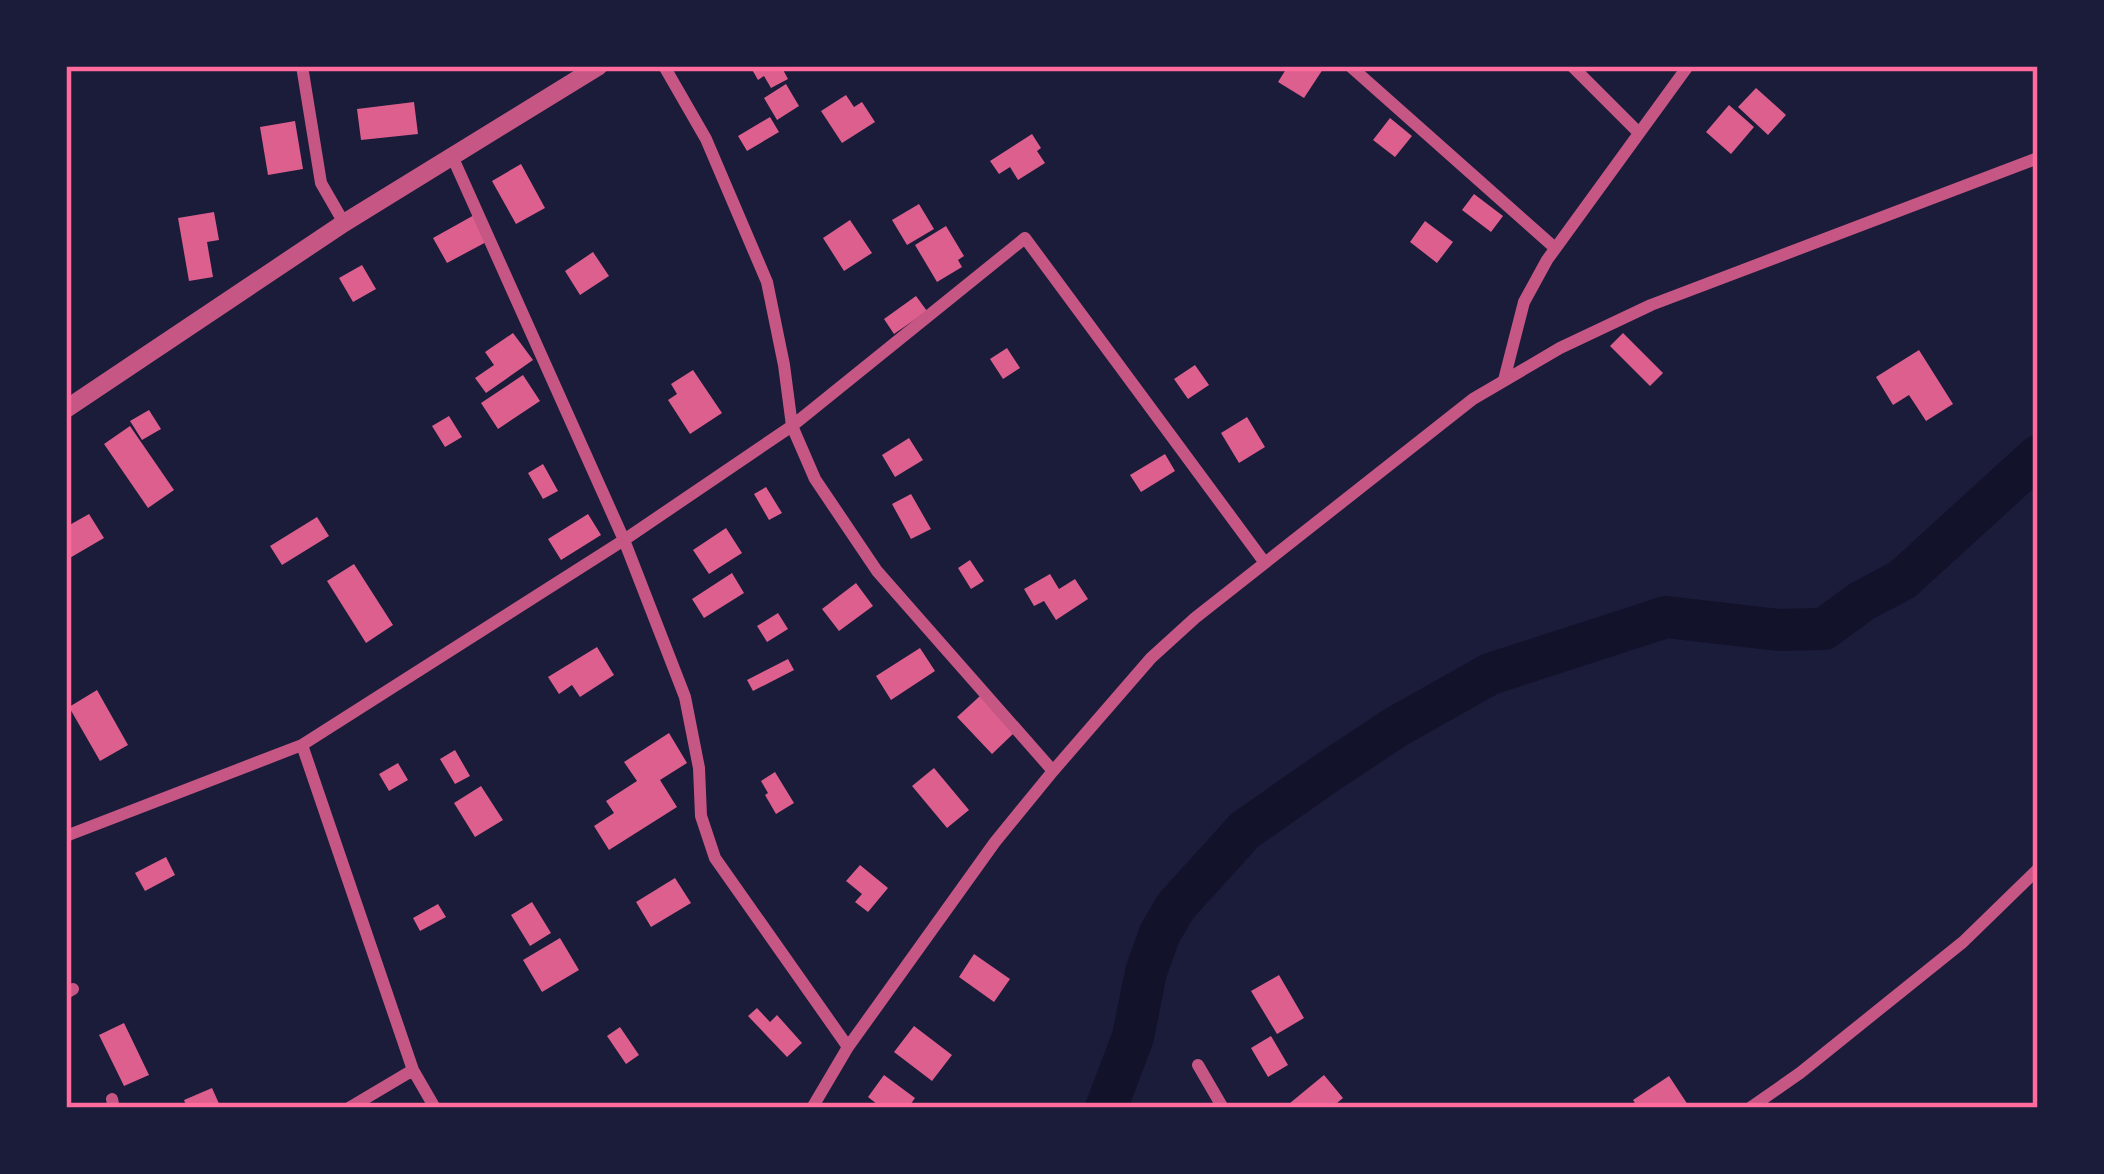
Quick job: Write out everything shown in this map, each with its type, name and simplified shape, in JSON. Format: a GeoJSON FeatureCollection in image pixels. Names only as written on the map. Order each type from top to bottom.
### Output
{"type":"FeatureCollection","features":[{"type":"Feature","properties":{"kind":"street"},"geometry":{"type":"LineString","coordinates":[[302,66],[321,183],[344,224]]}},
{"type":"Feature","properties":{"kind":"street"},"geometry":{"type":"LineString","coordinates":[[66,409],[344,224],[598,66]]}},
{"type":"Feature","properties":{"kind":"street"},"geometry":{"type":"LineString","coordinates":[[664,66],[706,139],[767,282],[792,426],[815,479],[877,571],[1053,770]]}},
{"type":"Feature","properties":{"kind":"street"},"geometry":{"type":"LineString","coordinates":[[1350,66],[1556,248]]}},
{"type":"Feature","properties":{"kind":"street"},"geometry":{"type":"LineString","coordinates":[[1572,66],[1639,133]]}},
{"type":"Feature","properties":{"kind":"street"},"geometry":{"type":"LineString","coordinates":[[1504,380],[1524,302],[1556,248],[1688,66]]}},
{"type":"Feature","properties":{"kind":"street"},"geometry":{"type":"LineString","coordinates":[[452,156],[624,540],[685,697],[699,768],[701,816],[715,858],[848,1047]]}},
{"type":"Feature","properties":{"kind":"street"},"geometry":{"type":"LineString","coordinates":[[812,1108],[848,1047],[995,842],[1151,658],[1195,618],[1473,400],[1560,348],[1651,305],[2038,158]]}},
{"type":"Feature","properties":{"kind":"street"},"geometry":{"type":"LineString","coordinates":[[66,836],[302,745],[624,540],[792,426],[1025,238],[1265,563]]}},
{"type":"Feature","properties":{"kind":"street"},"geometry":{"type":"LineString","coordinates":[[302,745],[413,1070],[435,1108]]}},
{"type":"Feature","properties":{"kind":"street"},"geometry":{"type":"LineString","coordinates":[[1750,1108],[1963,942],[2038,869]]}},
{"type":"Feature","properties":{"kind":"street"},"geometry":{"type":"LineString","coordinates":[[1198,1066],[1223,1108]]}},
{"type":"Feature","properties":{"kind":"street"},"geometry":{"type":"LineString","coordinates":[[349,1108],[413,1070]]}},
{"type":"Feature","properties":{"kind":"building"},"geometry":{"type":"Polygon","coordinates":[[[750,66],[781,66],[788,79],[771,88],[764,76],[758,80],[750,66]]]}},
{"type":"Feature","properties":{"kind":"building"},"geometry":{"type":"Polygon","coordinates":[[[1288,66],[1325,66],[1304,98],[1278,82],[1288,66]]]}},
{"type":"Feature","properties":{"kind":"building"},"geometry":{"type":"Polygon","coordinates":[[[786,84],[799,106],[777,120],[764,98],[786,84]]]}},
{"type":"Feature","properties":{"kind":"building"},"geometry":{"type":"Polygon","coordinates":[[[1756,88],[1786,115],[1768,135],[1738,107],[1756,88]]]}},
{"type":"Feature","properties":{"kind":"building"},"geometry":{"type":"Polygon","coordinates":[[[846,95],[854,107],[862,102],[875,122],[842,143],[821,111],[846,95]]]}},
{"type":"Feature","properties":{"kind":"building"},"geometry":{"type":"Polygon","coordinates":[[[414,102],[418,134],[361,140],[357,109],[414,102]]]}},
{"type":"Feature","properties":{"kind":"building"},"geometry":{"type":"Polygon","coordinates":[[[1729,105],[1754,127],[1731,154],[1706,132],[1729,105]]]}},
{"type":"Feature","properties":{"kind":"building"},"geometry":{"type":"Polygon","coordinates":[[[770,117],[779,132],[747,151],[738,136],[770,117]]]}},
{"type":"Feature","properties":{"kind":"building"},"geometry":{"type":"Polygon","coordinates":[[[1390,118],[1412,136],[1395,157],[1373,140],[1390,118]]]}},
{"type":"Feature","properties":{"kind":"building"},"geometry":{"type":"Polygon","coordinates":[[[295,121],[303,169],[268,175],[260,127],[295,121]]]}},
{"type":"Feature","properties":{"kind":"building"},"geometry":{"type":"Polygon","coordinates":[[[1032,134],[1045,163],[1018,180],[1010,167],[999,174],[990,161],[1032,134]]]}},
{"type":"Feature","properties":{"kind":"building"},"geometry":{"type":"Polygon","coordinates":[[[521,164],[545,208],[516,224],[492,181],[521,164]]]}},
{"type":"Feature","properties":{"kind":"building"},"geometry":{"type":"Polygon","coordinates":[[[1474,194],[1503,216],[1491,232],[1462,210],[1474,194]]]}},
{"type":"Feature","properties":{"kind":"building"},"geometry":{"type":"Polygon","coordinates":[[[919,204],[934,229],[907,245],[892,220],[919,204]]]}},
{"type":"Feature","properties":{"kind":"building"},"geometry":{"type":"Polygon","coordinates":[[[214,212],[219,240],[207,242],[213,277],[189,281],[178,218],[214,212]]]}},
{"type":"Feature","properties":{"kind":"building"},"geometry":{"type":"Polygon","coordinates":[[[476,214],[490,240],[447,263],[433,238],[476,214]]]}},
{"type":"Feature","properties":{"kind":"building"},"geometry":{"type":"Polygon","coordinates":[[[850,220],[872,253],[844,271],[823,238],[850,220]]]}},
{"type":"Feature","properties":{"kind":"building"},"geometry":{"type":"Polygon","coordinates":[[[1425,221],[1453,242],[1437,263],[1410,242],[1425,221]]]}},
{"type":"Feature","properties":{"kind":"building"},"geometry":{"type":"Polygon","coordinates":[[[946,226],[964,256],[958,260],[962,267],[937,282],[915,245],[946,226]]]}},
{"type":"Feature","properties":{"kind":"building"},"geometry":{"type":"Polygon","coordinates":[[[593,252],[609,276],[580,295],[565,271],[593,252]]]}},
{"type":"Feature","properties":{"kind":"building"},"geometry":{"type":"Polygon","coordinates":[[[362,265],[376,289],[353,302],[339,278],[362,265]]]}},
{"type":"Feature","properties":{"kind":"building"},"geometry":{"type":"Polygon","coordinates":[[[916,296],[927,311],[894,334],[884,319],[916,296]]]}},
{"type":"Feature","properties":{"kind":"building"},"geometry":{"type":"Polygon","coordinates":[[[513,333],[533,360],[486,393],[475,378],[494,365],[485,352],[513,333]]]}},
{"type":"Feature","properties":{"kind":"building"},"geometry":{"type":"Polygon","coordinates":[[[1623,333],[1663,373],[1650,386],[1610,346],[1623,333]]]}},
{"type":"Feature","properties":{"kind":"building"},"geometry":{"type":"Polygon","coordinates":[[[1007,348],[1020,368],[1003,379],[990,359],[1007,348]]]}},
{"type":"Feature","properties":{"kind":"building"},"geometry":{"type":"Polygon","coordinates":[[[1919,350],[1953,404],[1926,421],[1909,395],[1893,405],[1876,377],[1919,350]]]}},
{"type":"Feature","properties":{"kind":"building"},"geometry":{"type":"Polygon","coordinates":[[[1195,365],[1209,385],[1188,399],[1174,379],[1195,365]]]}},
{"type":"Feature","properties":{"kind":"building"},"geometry":{"type":"Polygon","coordinates":[[[693,370],[722,413],[690,434],[668,400],[677,394],[671,384],[693,370]]]}},
{"type":"Feature","properties":{"kind":"building"},"geometry":{"type":"Polygon","coordinates":[[[523,375],[540,401],[498,429],[481,403],[523,375]]]}},
{"type":"Feature","properties":{"kind":"building"},"geometry":{"type":"Polygon","coordinates":[[[149,410],[161,429],[142,440],[130,421],[149,410]]]}},
{"type":"Feature","properties":{"kind":"building"},"geometry":{"type":"Polygon","coordinates":[[[449,416],[462,437],[445,447],[432,426],[449,416]]]}},
{"type":"Feature","properties":{"kind":"building"},"geometry":{"type":"Polygon","coordinates":[[[1247,417],[1265,447],[1239,463],[1221,433],[1247,417]]]}},
{"type":"Feature","properties":{"kind":"building"},"geometry":{"type":"Polygon","coordinates":[[[130,426],[174,490],[148,508],[104,444],[130,426]]]}},
{"type":"Feature","properties":{"kind":"building"},"geometry":{"type":"Polygon","coordinates":[[[909,438],[923,460],[895,477],[882,455],[909,438]]]}},
{"type":"Feature","properties":{"kind":"building"},"geometry":{"type":"Polygon","coordinates":[[[1165,454],[1175,471],[1141,492],[1130,475],[1165,454]]]}},
{"type":"Feature","properties":{"kind":"building"},"geometry":{"type":"Polygon","coordinates":[[[543,464],[558,491],[543,499],[528,473],[543,464]]]}},
{"type":"Feature","properties":{"kind":"building"},"geometry":{"type":"Polygon","coordinates":[[[766,487],[782,513],[769,520],[754,494],[766,487]]]}},
{"type":"Feature","properties":{"kind":"building"},"geometry":{"type":"Polygon","coordinates":[[[911,494],[931,529],[911,539],[892,504],[911,494]]]}},
{"type":"Feature","properties":{"kind":"building"},"geometry":{"type":"Polygon","coordinates":[[[89,514],[104,538],[68,559],[66,527],[89,514]]]}},
{"type":"Feature","properties":{"kind":"building"},"geometry":{"type":"Polygon","coordinates":[[[588,514],[601,535],[561,560],[548,539],[588,514]]]}},
{"type":"Feature","properties":{"kind":"building"},"geometry":{"type":"Polygon","coordinates":[[[317,517],[329,536],[282,565],[270,546],[317,517]]]}},
{"type":"Feature","properties":{"kind":"building"},"geometry":{"type":"Polygon","coordinates":[[[726,528],[742,553],[709,574],[693,550],[726,528]]]}},
{"type":"Feature","properties":{"kind":"building"},"geometry":{"type":"Polygon","coordinates":[[[970,560],[984,581],[971,589],[958,568],[970,560]]]}},
{"type":"Feature","properties":{"kind":"building"},"geometry":{"type":"Polygon","coordinates":[[[354,564],[393,625],[366,643],[327,581],[354,564]]]}},
{"type":"Feature","properties":{"kind":"building"},"geometry":{"type":"Polygon","coordinates":[[[732,573],[744,593],[704,618],[692,599],[732,573]]]}},
{"type":"Feature","properties":{"kind":"building"},"geometry":{"type":"Polygon","coordinates":[[[1050,574],[1059,589],[1075,579],[1088,599],[1056,620],[1044,601],[1034,606],[1024,589],[1050,574]]]}},
{"type":"Feature","properties":{"kind":"building"},"geometry":{"type":"Polygon","coordinates":[[[856,583],[873,606],[839,631],[822,609],[856,583]]]}},
{"type":"Feature","properties":{"kind":"building"},"geometry":{"type":"Polygon","coordinates":[[[778,613],[788,629],[767,642],[757,626],[778,613]]]}},
{"type":"Feature","properties":{"kind":"building"},"geometry":{"type":"Polygon","coordinates":[[[597,647],[614,675],[580,697],[572,685],[559,694],[548,677],[597,647]]]}},
{"type":"Feature","properties":{"kind":"building"},"geometry":{"type":"Polygon","coordinates":[[[920,648],[935,671],[891,700],[876,676],[920,648]]]}},
{"type":"Feature","properties":{"kind":"building"},"geometry":{"type":"Polygon","coordinates":[[[788,659],[794,670],[753,691],[747,680],[788,659]]]}},
{"type":"Feature","properties":{"kind":"building"},"geometry":{"type":"Polygon","coordinates":[[[97,690],[128,745],[100,761],[69,707],[97,690]]]}},
{"type":"Feature","properties":{"kind":"building"},"geometry":{"type":"Polygon","coordinates":[[[980,696],[1014,733],[992,754],[957,717],[980,696]]]}},
{"type":"Feature","properties":{"kind":"building"},"geometry":{"type":"Polygon","coordinates":[[[669,733],[687,763],[660,780],[677,807],[609,850],[594,826],[614,813],[606,801],[637,781],[624,762],[669,733]]]}},
{"type":"Feature","properties":{"kind":"building"},"geometry":{"type":"Polygon","coordinates":[[[455,750],[470,776],[455,784],[440,759],[455,750]]]}},
{"type":"Feature","properties":{"kind":"building"},"geometry":{"type":"Polygon","coordinates":[[[398,763],[408,780],[389,791],[379,774],[398,763]]]}},
{"type":"Feature","properties":{"kind":"building"},"geometry":{"type":"Polygon","coordinates":[[[934,768],[969,810],[947,828],[912,786],[934,768]]]}},
{"type":"Feature","properties":{"kind":"building"},"geometry":{"type":"Polygon","coordinates":[[[775,772],[794,803],[776,814],[761,781],[775,772]]]}},
{"type":"Feature","properties":{"kind":"building"},"geometry":{"type":"Polygon","coordinates":[[[481,786],[503,820],[475,837],[454,803],[481,786]]]}},
{"type":"Feature","properties":{"kind":"building"},"geometry":{"type":"Polygon","coordinates":[[[166,857],[175,875],[145,891],[135,873],[166,857]]]}},
{"type":"Feature","properties":{"kind":"building"},"geometry":{"type":"Polygon","coordinates":[[[860,865],[888,888],[868,912],[855,902],[862,894],[846,881],[860,865]]]}},
{"type":"Feature","properties":{"kind":"building"},"geometry":{"type":"Polygon","coordinates":[[[675,878],[691,903],[651,927],[636,902],[675,878]]]}},
{"type":"Feature","properties":{"kind":"building"},"geometry":{"type":"Polygon","coordinates":[[[532,902],[551,933],[530,946],[511,915],[532,902]]]}},
{"type":"Feature","properties":{"kind":"building"},"geometry":{"type":"Polygon","coordinates":[[[438,904],[446,917],[420,931],[413,918],[438,904]]]}},
{"type":"Feature","properties":{"kind":"building"},"geometry":{"type":"Polygon","coordinates":[[[560,938],[579,970],[542,992],[523,960],[560,938]]]}},
{"type":"Feature","properties":{"kind":"building"},"geometry":{"type":"Polygon","coordinates":[[[974,954],[1010,979],[994,1002],[959,977],[974,954]]]}},
{"type":"Feature","properties":{"kind":"building"},"geometry":{"type":"Polygon","coordinates":[[[1279,975],[1304,1018],[1277,1034],[1251,991],[1279,975]]]}},
{"type":"Feature","properties":{"kind":"building"},"geometry":{"type":"Polygon","coordinates":[[[757,1008],[770,1022],[777,1015],[802,1043],[787,1057],[748,1016],[757,1008]]]}},
{"type":"Feature","properties":{"kind":"building"},"geometry":{"type":"Polygon","coordinates":[[[124,1023],[149,1075],[124,1086],[99,1035],[124,1023]]]}},
{"type":"Feature","properties":{"kind":"building"},"geometry":{"type":"Polygon","coordinates":[[[914,1026],[952,1055],[932,1081],[894,1052],[914,1026]]]}},
{"type":"Feature","properties":{"kind":"building"},"geometry":{"type":"Polygon","coordinates":[[[620,1027],[639,1055],[626,1064],[607,1036],[620,1027]]]}},
{"type":"Feature","properties":{"kind":"building"},"geometry":{"type":"Polygon","coordinates":[[[1271,1036],[1288,1065],[1268,1077],[1251,1048],[1271,1036]]]}},
{"type":"Feature","properties":{"kind":"building"},"geometry":{"type":"Polygon","coordinates":[[[884,1075],[915,1098],[908,1108],[882,1108],[868,1097],[884,1075]]]}},
{"type":"Feature","properties":{"kind":"building"},"geometry":{"type":"Polygon","coordinates":[[[1324,1075],[1343,1098],[1331,1108],[1284,1108],[1324,1075]]]}},
{"type":"Feature","properties":{"kind":"building"},"geometry":{"type":"Polygon","coordinates":[[[1669,1076],[1690,1108],[1638,1108],[1633,1100],[1669,1076]]]}},
{"type":"Feature","properties":{"kind":"building"},"geometry":{"type":"Polygon","coordinates":[[[212,1088],[221,1108],[187,1108],[184,1100],[212,1088]]]}},
{"type":"Feature","properties":{"kind":"waterway"},"geometry":{"type":"LineString","coordinates":[[1106,1108],[1133,1037],[1146,972],[1176,906],[1245,830],[1325,774],[1490,674],[1666,617],[1778,630],[1824,629],[1902,580],[2038,456]]}}]}
